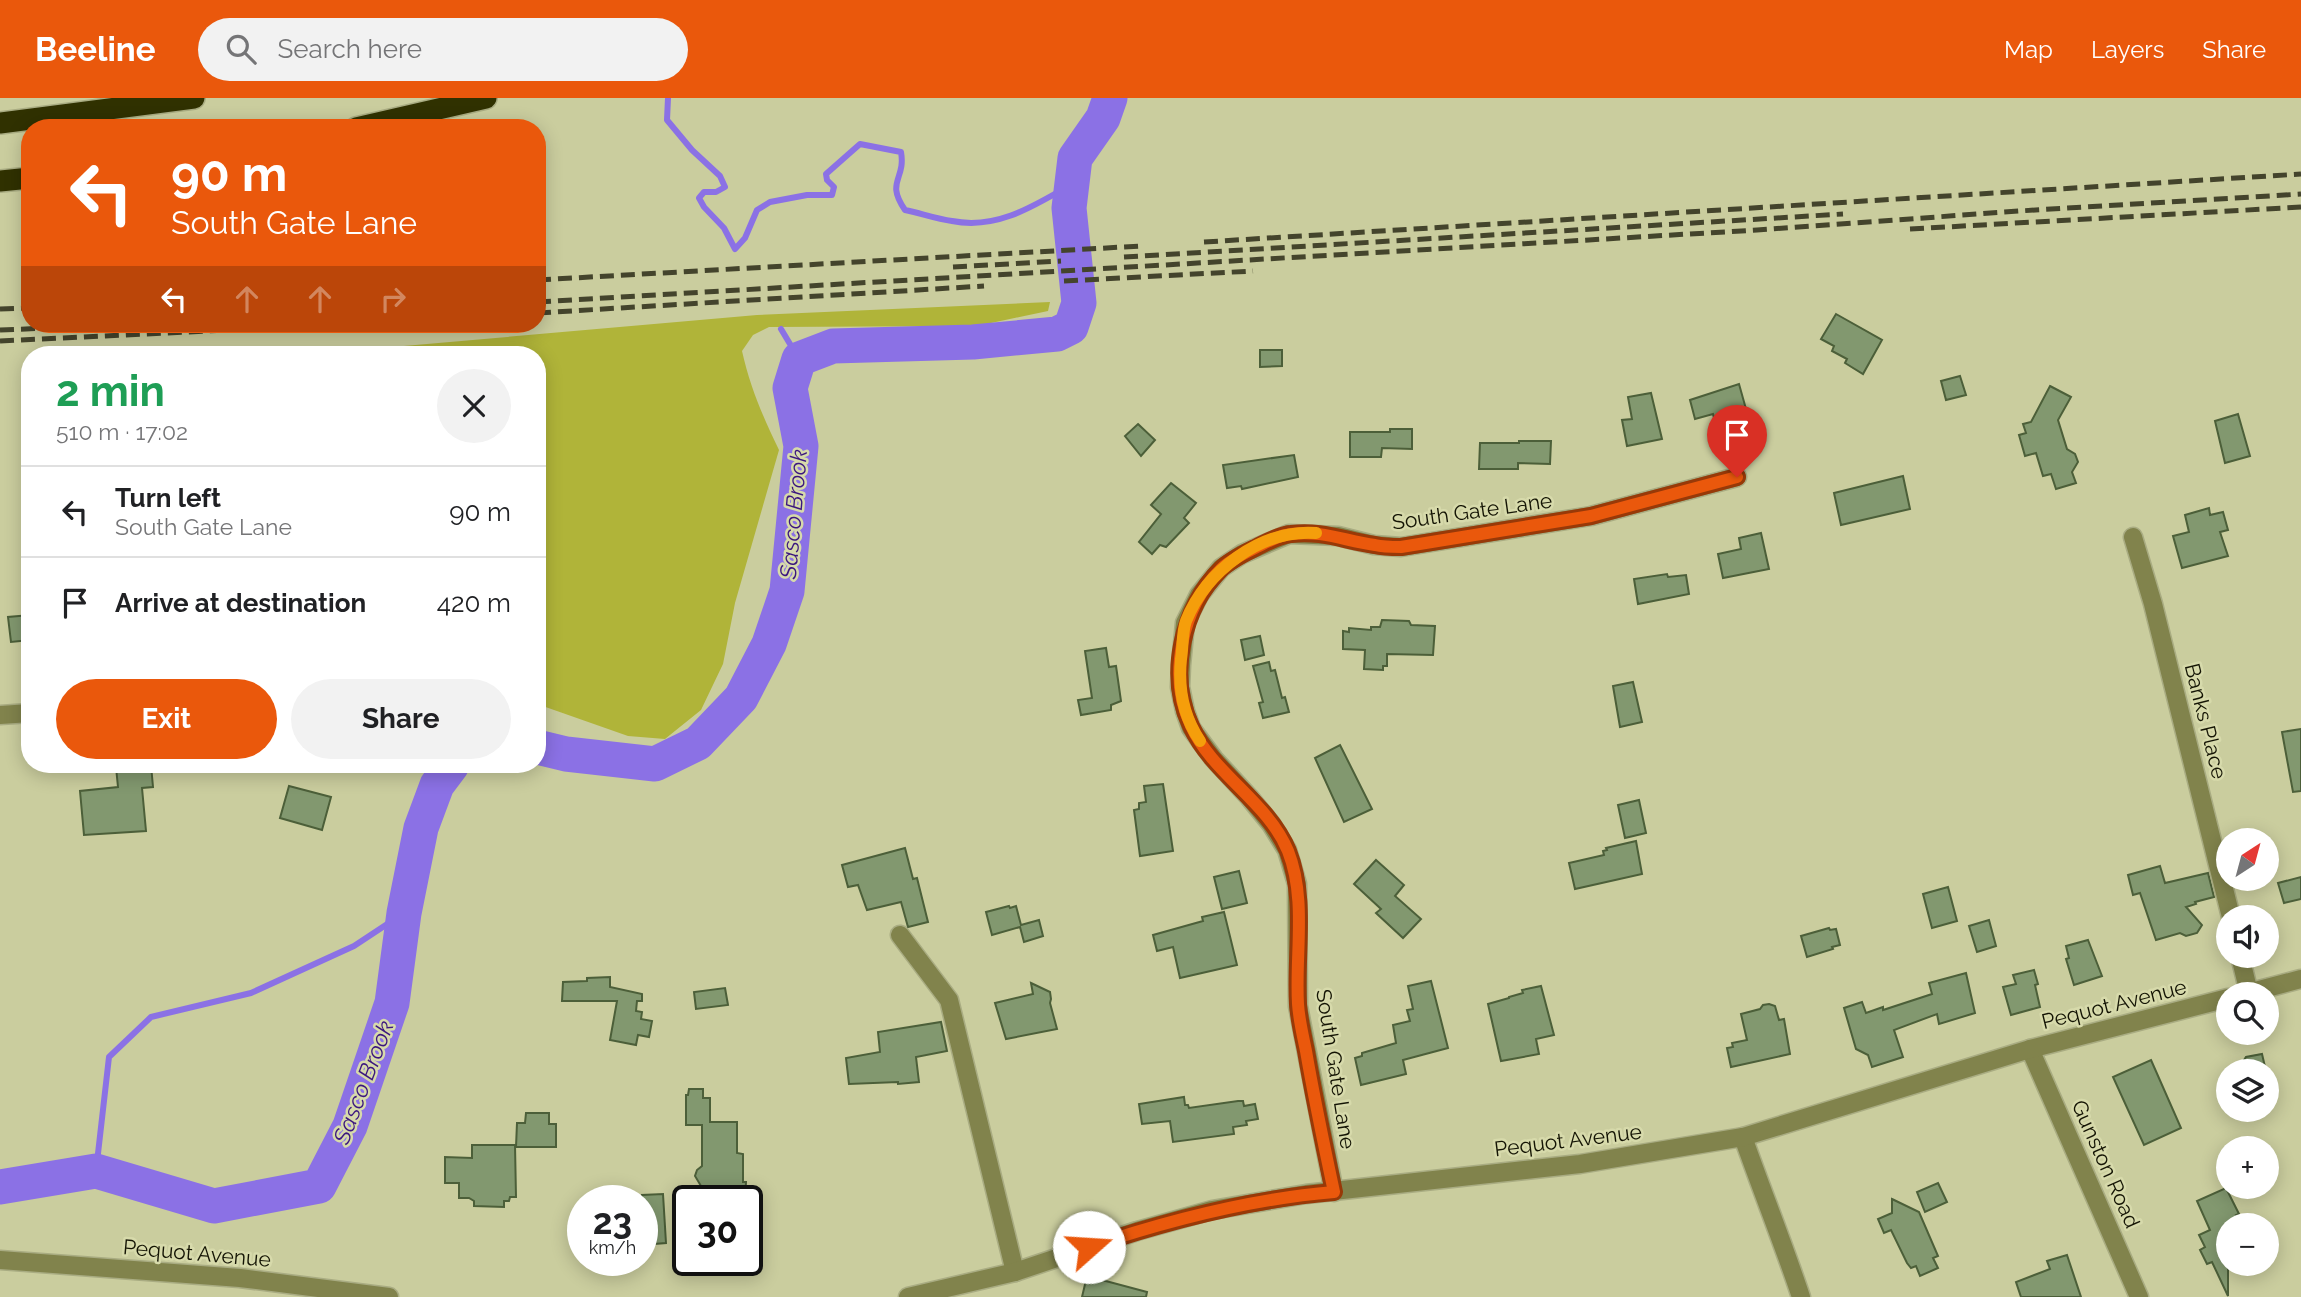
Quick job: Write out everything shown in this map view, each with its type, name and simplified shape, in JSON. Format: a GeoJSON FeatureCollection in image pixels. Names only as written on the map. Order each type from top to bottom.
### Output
{"type":"FeatureCollection","features":[{"type":"Feature","properties":{"kind":"highway"},"geometry":{"type":"LineString","coordinates":[[31,119],[194,98]]}},
{"type":"Feature","properties":{"kind":"highway"},"geometry":{"type":"LineString","coordinates":[[395,119],[486,98]]}},
{"type":"Feature","properties":{"kind":"highway"},"geometry":{"type":"LineString","coordinates":[[0,123],[21,120]]}},
{"type":"Feature","properties":{"kind":"highway"},"geometry":{"type":"LineString","coordinates":[[0,181],[21,179]]}},
{"type":"Feature","properties":{"kind":"street","name":"South Gate Lane"},"geometry":{"type":"LineString","coordinates":[[1334,1192],[1298,1006],[1297,884],[1287,850],[1249,797],[1214,759],[1191,728],[1185,711],[1180,687],[1185,623],[1199,595],[1221,568],[1251,550],[1289,534],[1338,536],[1374,545],[1401,547],[1591,516],[1737,477]]}},
{"type":"Feature","properties":{"kind":"street","name":"Banks Place"},"geometry":{"type":"LineString","coordinates":[[2133,537],[2153,604],[2228,905]]}},
{"type":"Feature","properties":{"kind":"street"},"geometry":{"type":"LineString","coordinates":[[0,715],[21,714]]}},
{"type":"Feature","properties":{"kind":"street"},"geometry":{"type":"LineString","coordinates":[[900,935],[949,1000],[1015,1272]]}},
{"type":"Feature","properties":{"kind":"street"},"geometry":{"type":"LineString","coordinates":[[2279,985],[2301,979]]}},
{"type":"Feature","properties":{"kind":"street","name":"Pequot Avenue"},"geometry":{"type":"LineString","coordinates":[[908,1297],[1015,1272],[1138,1231],[1212,1210],[1307,1194],[1580,1164],[1743,1137],[2030,1049],[2216,1001]]}},
{"type":"Feature","properties":{"kind":"street","name":"Gunston Road"},"geometry":{"type":"LineString","coordinates":[[2030,1049],[2139,1297]]}},
{"type":"Feature","properties":{"kind":"street"},"geometry":{"type":"LineString","coordinates":[[1743,1137],[1801,1297]]}},
{"type":"Feature","properties":{"kind":"street","name":"Pequot Avenue"},"geometry":{"type":"LineString","coordinates":[[0,1260],[240,1278],[389,1297]]}},
{"type":"Feature","properties":{"kind":"shaded area"},"geometry":{"type":"Polygon","coordinates":[[[1050,302],[1048,311],[977,326],[769,327],[753,335],[742,351],[758,402],[779,450],[735,603],[723,664],[701,710],[665,739],[628,736],[546,707],[546,346],[404,346],[757,315],[1050,302]]]}},
{"type":"Feature","properties":{"kind":"building"},"geometry":{"type":"Polygon","coordinates":[[[1836,314],[1882,340],[1863,374],[1845,363],[1847,359],[1832,351],[1834,346],[1821,339],[1836,314]]]}},
{"type":"Feature","properties":{"kind":"building"},"geometry":{"type":"Polygon","coordinates":[[[1260,350],[1282,350],[1282,366],[1260,367],[1260,350]]]}},
{"type":"Feature","properties":{"kind":"building"},"geometry":{"type":"Polygon","coordinates":[[[1960,376],[1966,395],[1946,400],[1941,381],[1960,376]]]}},
{"type":"Feature","properties":{"kind":"building"},"geometry":{"type":"Polygon","coordinates":[[[1739,384],[1746,409],[1714,418],[1713,414],[1695,419],[1690,400],[1739,384]]]}},
{"type":"Feature","properties":{"kind":"building"},"geometry":{"type":"Polygon","coordinates":[[[2050,386],[2071,397],[2058,420],[2067,449],[2075,454],[2078,462],[2072,472],[2076,483],[2056,489],[2051,474],[2043,476],[2036,453],[2025,456],[2019,435],[2026,433],[2023,424],[2031,422],[2050,386]]]}},
{"type":"Feature","properties":{"kind":"building"},"geometry":{"type":"Polygon","coordinates":[[[1651,393],[1662,439],[1627,446],[1622,420],[1632,419],[1628,397],[1651,393]]]}},
{"type":"Feature","properties":{"kind":"building"},"geometry":{"type":"Polygon","coordinates":[[[2238,414],[2250,456],[2225,463],[2215,421],[2238,414]]]}},
{"type":"Feature","properties":{"kind":"building"},"geometry":{"type":"Polygon","coordinates":[[[1138,424],[1155,440],[1141,456],[1125,436],[1138,424]]]}},
{"type":"Feature","properties":{"kind":"building"},"geometry":{"type":"Polygon","coordinates":[[[1390,429],[1412,429],[1412,449],[1382,448],[1381,457],[1350,457],[1350,432],[1390,432],[1390,429]]]}},
{"type":"Feature","properties":{"kind":"building"},"geometry":{"type":"Polygon","coordinates":[[[1551,441],[1550,464],[1518,463],[1518,469],[1479,469],[1480,443],[1551,441]]]}},
{"type":"Feature","properties":{"kind":"building"},"geometry":{"type":"Polygon","coordinates":[[[1294,455],[1298,477],[1242,489],[1241,486],[1227,488],[1223,465],[1294,455]]]}},
{"type":"Feature","properties":{"kind":"building"},"geometry":{"type":"Polygon","coordinates":[[[1903,476],[1910,509],[1841,525],[1834,493],[1903,476]]]}},
{"type":"Feature","properties":{"kind":"building"},"geometry":{"type":"Polygon","coordinates":[[[1171,483],[1196,503],[1184,518],[1189,523],[1166,547],[1160,545],[1152,554],[1139,542],[1161,514],[1151,505],[1171,483]]]}},
{"type":"Feature","properties":{"kind":"building"},"geometry":{"type":"Polygon","coordinates":[[[2209,508],[2210,515],[2223,512],[2228,530],[2220,532],[2228,556],[2182,568],[2173,536],[2189,532],[2185,515],[2209,508]]]}},
{"type":"Feature","properties":{"kind":"building"},"geometry":{"type":"Polygon","coordinates":[[[1761,533],[1769,569],[1723,578],[1718,554],[1741,549],[1739,538],[1761,533]]]}},
{"type":"Feature","properties":{"kind":"building"},"geometry":{"type":"Polygon","coordinates":[[[1667,574],[1668,577],[1686,575],[1689,594],[1638,604],[1634,579],[1667,574]]]}},
{"type":"Feature","properties":{"kind":"building"},"geometry":{"type":"Polygon","coordinates":[[[21,616],[21,641],[11,642],[8,617],[21,616]]]}},
{"type":"Feature","properties":{"kind":"building"},"geometry":{"type":"Polygon","coordinates":[[[1382,620],[1435,626],[1433,655],[1387,654],[1387,666],[1383,666],[1383,670],[1364,669],[1365,650],[1343,649],[1343,631],[1349,632],[1349,628],[1371,630],[1371,627],[1380,627],[1382,620]]]}},
{"type":"Feature","properties":{"kind":"building"},"geometry":{"type":"Polygon","coordinates":[[[1260,636],[1264,655],[1245,660],[1241,640],[1260,636]]]}},
{"type":"Feature","properties":{"kind":"building"},"geometry":{"type":"Polygon","coordinates":[[[1106,648],[1109,667],[1116,666],[1121,701],[1111,705],[1111,710],[1081,715],[1078,700],[1092,698],[1085,651],[1106,648]]]}},
{"type":"Feature","properties":{"kind":"building"},"geometry":{"type":"Polygon","coordinates":[[[1269,662],[1271,671],[1275,670],[1282,698],[1285,697],[1289,712],[1263,718],[1259,703],[1263,702],[1253,666],[1269,662]]]}},
{"type":"Feature","properties":{"kind":"building"},"geometry":{"type":"Polygon","coordinates":[[[1633,682],[1642,722],[1620,727],[1613,686],[1633,682]]]}},
{"type":"Feature","properties":{"kind":"building"},"geometry":{"type":"Polygon","coordinates":[[[2301,729],[2301,791],[2293,792],[2282,732],[2301,729]]]}},
{"type":"Feature","properties":{"kind":"building"},"geometry":{"type":"Polygon","coordinates":[[[1340,745],[1372,809],[1344,822],[1315,758],[1340,745]]]}},
{"type":"Feature","properties":{"kind":"building"},"geometry":{"type":"Polygon","coordinates":[[[117,773],[152,773],[153,787],[142,788],[146,831],[84,835],[80,791],[118,787],[117,773]]]}},
{"type":"Feature","properties":{"kind":"building"},"geometry":{"type":"Polygon","coordinates":[[[1163,784],[1173,851],[1140,856],[1134,810],[1139,809],[1139,803],[1146,802],[1144,786],[1163,784]]]}},
{"type":"Feature","properties":{"kind":"building"},"geometry":{"type":"Polygon","coordinates":[[[289,786],[331,797],[322,830],[280,818],[289,786]]]}},
{"type":"Feature","properties":{"kind":"building"},"geometry":{"type":"Polygon","coordinates":[[[1639,800],[1646,833],[1625,838],[1618,805],[1639,800]]]}},
{"type":"Feature","properties":{"kind":"building"},"geometry":{"type":"Polygon","coordinates":[[[1636,841],[1642,874],[1575,889],[1569,863],[1604,855],[1606,848],[1636,841]]]}},
{"type":"Feature","properties":{"kind":"building"},"geometry":{"type":"Polygon","coordinates":[[[905,848],[913,879],[917,878],[928,922],[908,927],[901,902],[867,910],[858,885],[848,887],[842,865],[905,848]]]}},
{"type":"Feature","properties":{"kind":"building"},"geometry":{"type":"Polygon","coordinates":[[[1376,860],[1404,885],[1395,896],[1421,919],[1403,938],[1376,913],[1381,909],[1354,884],[1376,860]]]}},
{"type":"Feature","properties":{"kind":"building"},"geometry":{"type":"Polygon","coordinates":[[[2160,866],[2165,883],[2208,873],[2214,897],[2186,907],[2202,925],[2197,933],[2186,936],[2180,933],[2156,940],[2140,893],[2133,895],[2128,875],[2160,866]]]}},
{"type":"Feature","properties":{"kind":"building"},"geometry":{"type":"Polygon","coordinates":[[[1239,871],[1247,903],[1222,909],[1214,877],[1239,871]]]}},
{"type":"Feature","properties":{"kind":"building"},"geometry":{"type":"Polygon","coordinates":[[[2301,877],[2301,899],[2284,903],[2279,883],[2301,877]]]}},
{"type":"Feature","properties":{"kind":"building"},"geometry":{"type":"Polygon","coordinates":[[[1948,887],[1957,921],[1932,928],[1923,894],[1948,887]]]}},
{"type":"Feature","properties":{"kind":"building"},"geometry":{"type":"Polygon","coordinates":[[[1016,906],[1021,925],[1039,920],[1043,936],[1024,942],[1020,927],[992,935],[986,912],[1016,906]]]}},
{"type":"Feature","properties":{"kind":"building"},"geometry":{"type":"Polygon","coordinates":[[[1224,912],[1237,965],[1180,978],[1173,947],[1157,951],[1153,935],[1224,912]]]}},
{"type":"Feature","properties":{"kind":"building"},"geometry":{"type":"Polygon","coordinates":[[[1989,920],[1996,946],[1977,952],[1969,926],[1989,920]]]}},
{"type":"Feature","properties":{"kind":"building"},"geometry":{"type":"Polygon","coordinates":[[[1829,928],[1836,929],[1840,945],[1807,957],[1801,936],[1829,928]]]}},
{"type":"Feature","properties":{"kind":"building"},"geometry":{"type":"Polygon","coordinates":[[[2088,940],[2102,976],[2074,985],[2066,959],[2069,958],[2066,946],[2088,940]]]}},
{"type":"Feature","properties":{"kind":"building"},"geometry":{"type":"Polygon","coordinates":[[[2034,970],[2040,1007],[2011,1015],[2003,987],[2016,984],[2013,975],[2034,970]]]}},
{"type":"Feature","properties":{"kind":"building"},"geometry":{"type":"Polygon","coordinates":[[[1966,973],[1975,1013],[1939,1024],[1937,1014],[1894,1030],[1903,1057],[1872,1067],[1868,1055],[1856,1049],[1844,1008],[1862,1002],[1866,1013],[1883,1007],[1883,1010],[1932,994],[1929,983],[1966,973]]]}},
{"type":"Feature","properties":{"kind":"building"},"geometry":{"type":"Polygon","coordinates":[[[610,977],[610,987],[642,994],[642,1001],[637,1001],[636,1011],[642,1012],[641,1019],[652,1021],[649,1037],[638,1035],[636,1045],[610,1040],[617,1001],[562,1001],[563,982],[610,977]]]}},
{"type":"Feature","properties":{"kind":"building"},"geometry":{"type":"Polygon","coordinates":[[[1431,981],[1448,1048],[1403,1060],[1406,1074],[1361,1085],[1355,1058],[1362,1056],[1362,1053],[1396,1043],[1393,1025],[1410,1021],[1407,1010],[1413,1009],[1408,986],[1431,981]]]}},
{"type":"Feature","properties":{"kind":"building"},"geometry":{"type":"Polygon","coordinates":[[[1031,983],[1050,992],[1057,1029],[1006,1039],[995,1003],[1033,994],[1031,983]]]}},
{"type":"Feature","properties":{"kind":"building"},"geometry":{"type":"Polygon","coordinates":[[[1541,986],[1554,1035],[1536,1039],[1539,1054],[1501,1061],[1488,1004],[1523,993],[1522,990],[1541,986]]]}},
{"type":"Feature","properties":{"kind":"building"},"geometry":{"type":"Polygon","coordinates":[[[725,988],[728,1005],[696,1009],[694,992],[725,988]]]}},
{"type":"Feature","properties":{"kind":"building"},"geometry":{"type":"Polygon","coordinates":[[[1769,1004],[1775,1006],[1779,1020],[1784,1019],[1790,1054],[1731,1067],[1727,1048],[1733,1047],[1732,1043],[1747,1040],[1741,1014],[1769,1004]]]}},
{"type":"Feature","properties":{"kind":"building"},"geometry":{"type":"Polygon","coordinates":[[[941,1022],[947,1051],[916,1057],[919,1082],[849,1084],[846,1058],[880,1052],[878,1032],[941,1022]]]}},
{"type":"Feature","properties":{"kind":"building"},"geometry":{"type":"Polygon","coordinates":[[[2262,1054],[2263,1059],[2245,1059],[2262,1054]]]}},
{"type":"Feature","properties":{"kind":"building"},"geometry":{"type":"Polygon","coordinates":[[[2151,1060],[2181,1128],[2144,1145],[2113,1077],[2151,1060]]]}},
{"type":"Feature","properties":{"kind":"building"},"geometry":{"type":"Polygon","coordinates":[[[689,1089],[703,1089],[703,1098],[710,1098],[710,1122],[737,1122],[737,1153],[743,1154],[743,1182],[746,1182],[746,1185],[700,1185],[695,1176],[702,1166],[702,1125],[686,1125],[689,1089]]]}},
{"type":"Feature","properties":{"kind":"building"},"geometry":{"type":"Polygon","coordinates":[[[1184,1097],[1185,1105],[1189,1108],[1238,1101],[1243,1101],[1244,1106],[1255,1104],[1258,1119],[1246,1121],[1247,1125],[1233,1127],[1234,1134],[1173,1142],[1170,1121],[1142,1124],[1139,1104],[1184,1097]]]}},
{"type":"Feature","properties":{"kind":"building"},"geometry":{"type":"Polygon","coordinates":[[[526,1113],[549,1113],[549,1124],[556,1124],[556,1147],[516,1147],[517,1123],[525,1123],[526,1113]]]}},
{"type":"Feature","properties":{"kind":"building"},"geometry":{"type":"Polygon","coordinates":[[[472,1145],[515,1145],[516,1197],[504,1201],[504,1207],[474,1206],[474,1201],[469,1198],[459,1198],[459,1183],[445,1183],[445,1157],[472,1158],[472,1145]]]}},
{"type":"Feature","properties":{"kind":"building"},"geometry":{"type":"Polygon","coordinates":[[[1938,1183],[1947,1202],[1925,1212],[1917,1192],[1938,1183]]]}},
{"type":"Feature","properties":{"kind":"building"},"geometry":{"type":"Polygon","coordinates":[[[2216,1192],[2216,1199],[2232,1199],[2238,1213],[2216,1213],[2216,1270],[2212,1262],[2207,1264],[2200,1250],[2205,1247],[2199,1235],[2210,1230],[2197,1201],[2216,1192]]]}},
{"type":"Feature","properties":{"kind":"building"},"geometry":{"type":"Polygon","coordinates":[[[658,1194],[663,1194],[666,1243],[658,1244],[658,1194]]]}},
{"type":"Feature","properties":{"kind":"building"},"geometry":{"type":"Polygon","coordinates":[[[1892,1199],[1919,1212],[1938,1256],[1933,1258],[1938,1268],[1920,1276],[1916,1266],[1911,1268],[1907,1263],[1891,1230],[1884,1233],[1878,1219],[1892,1213],[1892,1199]]]}},
{"type":"Feature","properties":{"kind":"building"},"geometry":{"type":"Polygon","coordinates":[[[2067,1255],[2081,1297],[2021,1297],[2016,1282],[2050,1269],[2047,1261],[2067,1255]]]}},
{"type":"Feature","properties":{"kind":"building"},"geometry":{"type":"Polygon","coordinates":[[[1087,1276],[1147,1292],[1146,1297],[1082,1297],[1087,1276]]]}},
{"type":"Feature","properties":{"kind":"building"},"geometry":{"type":"Polygon","coordinates":[[[2219,1276],[2228,1276],[2228,1296],[2219,1276]]]}},
{"type":"Feature","properties":{"kind":"waterway"},"geometry":{"type":"LineString","coordinates":[[668,98],[667,120],[692,150],[720,176],[725,187],[716,192],[704,192],[699,198],[724,228],[735,249],[745,238],[757,210],[770,202],[807,195],[832,195],[834,187],[827,180],[826,174],[860,144],[901,152],[901,169],[896,186],[899,200],[905,210],[946,220],[969,223],[1000,219],[1029,208],[1072,184]]}},
{"type":"Feature","properties":{"kind":"waterway","name":"Sasco Brook"},"geometry":{"type":"LineString","coordinates":[[546,749],[655,764],[698,743],[741,698],[769,644],[787,591],[801,446],[790,388],[799,359],[833,346],[973,342],[1057,334],[1071,327],[1079,303],[1069,208],[1075,158],[1103,118],[1110,98]]}},
{"type":"Feature","properties":{"kind":"waterway"},"geometry":{"type":"LineString","coordinates":[[781,329],[799,359]]}},
{"type":"Feature","properties":{"kind":"waterway","name":"Sasco Brook"},"geometry":{"type":"LineString","coordinates":[[0,1187],[96,1171],[214,1206],[319,1186],[350,1126],[392,1003],[404,913],[421,828],[437,785],[446,773]]}},
{"type":"Feature","properties":{"kind":"waterway","name":"Sasco Brook"},"geometry":{"type":"LineString","coordinates":[[96,1171],[109,1057],[151,1017],[251,993],[354,946],[404,913]]}},
{"type":"Feature","properties":{"kind":"railway"},"geometry":{"type":"LineString","coordinates":[[1204,242],[2301,174]]}},
{"type":"Feature","properties":{"kind":"railway"},"geometry":{"type":"LineString","coordinates":[[546,301],[1757,230],[2301,194]]}},
{"type":"Feature","properties":{"kind":"railway"},"geometry":{"type":"LineString","coordinates":[[1910,229],[2301,207]]}},
{"type":"Feature","properties":{"kind":"railway"},"geometry":{"type":"LineString","coordinates":[[1124,257],[1843,214]]}},
{"type":"Feature","properties":{"kind":"railway"},"geometry":{"type":"LineString","coordinates":[[546,279],[1141,246]]}},
{"type":"Feature","properties":{"kind":"railway"},"geometry":{"type":"LineString","coordinates":[[953,267],[1061,261]]}},
{"type":"Feature","properties":{"kind":"railway"},"geometry":{"type":"LineString","coordinates":[[1064,281],[1253,271]]}},
{"type":"Feature","properties":{"kind":"railway"},"geometry":{"type":"LineString","coordinates":[[546,312],[984,286]]}},
{"type":"Feature","properties":{"kind":"railway"},"geometry":{"type":"LineString","coordinates":[[0,309],[21,308]]}},
{"type":"Feature","properties":{"kind":"railway"},"geometry":{"type":"LineString","coordinates":[[0,330],[21,329]]}},
{"type":"Feature","properties":{"kind":"railway"},"geometry":{"type":"LineString","coordinates":[[0,341],[166,333]]}},
{"type":"Feature","properties":{"kind":"slow traffic"},"geometry":{"type":"LineString","coordinates":[[1200,741],[1191,728],[1180,687],[1185,623],[1199,595],[1221,568],[1242,554],[1289,534],[1316,533]]}},
{"type":"Feature","properties":{"kind":"route"},"geometry":{"type":"LineString","coordinates":[[1089,1247],[1212,1210],[1334,1192],[1298,1006],[1297,884],[1287,850],[1249,797],[1214,759],[1191,728],[1180,687],[1185,623],[1199,595],[1221,568],[1242,554],[1289,534],[1338,536],[1374,545],[1401,547],[1591,516],[1737,477]]}}]}
